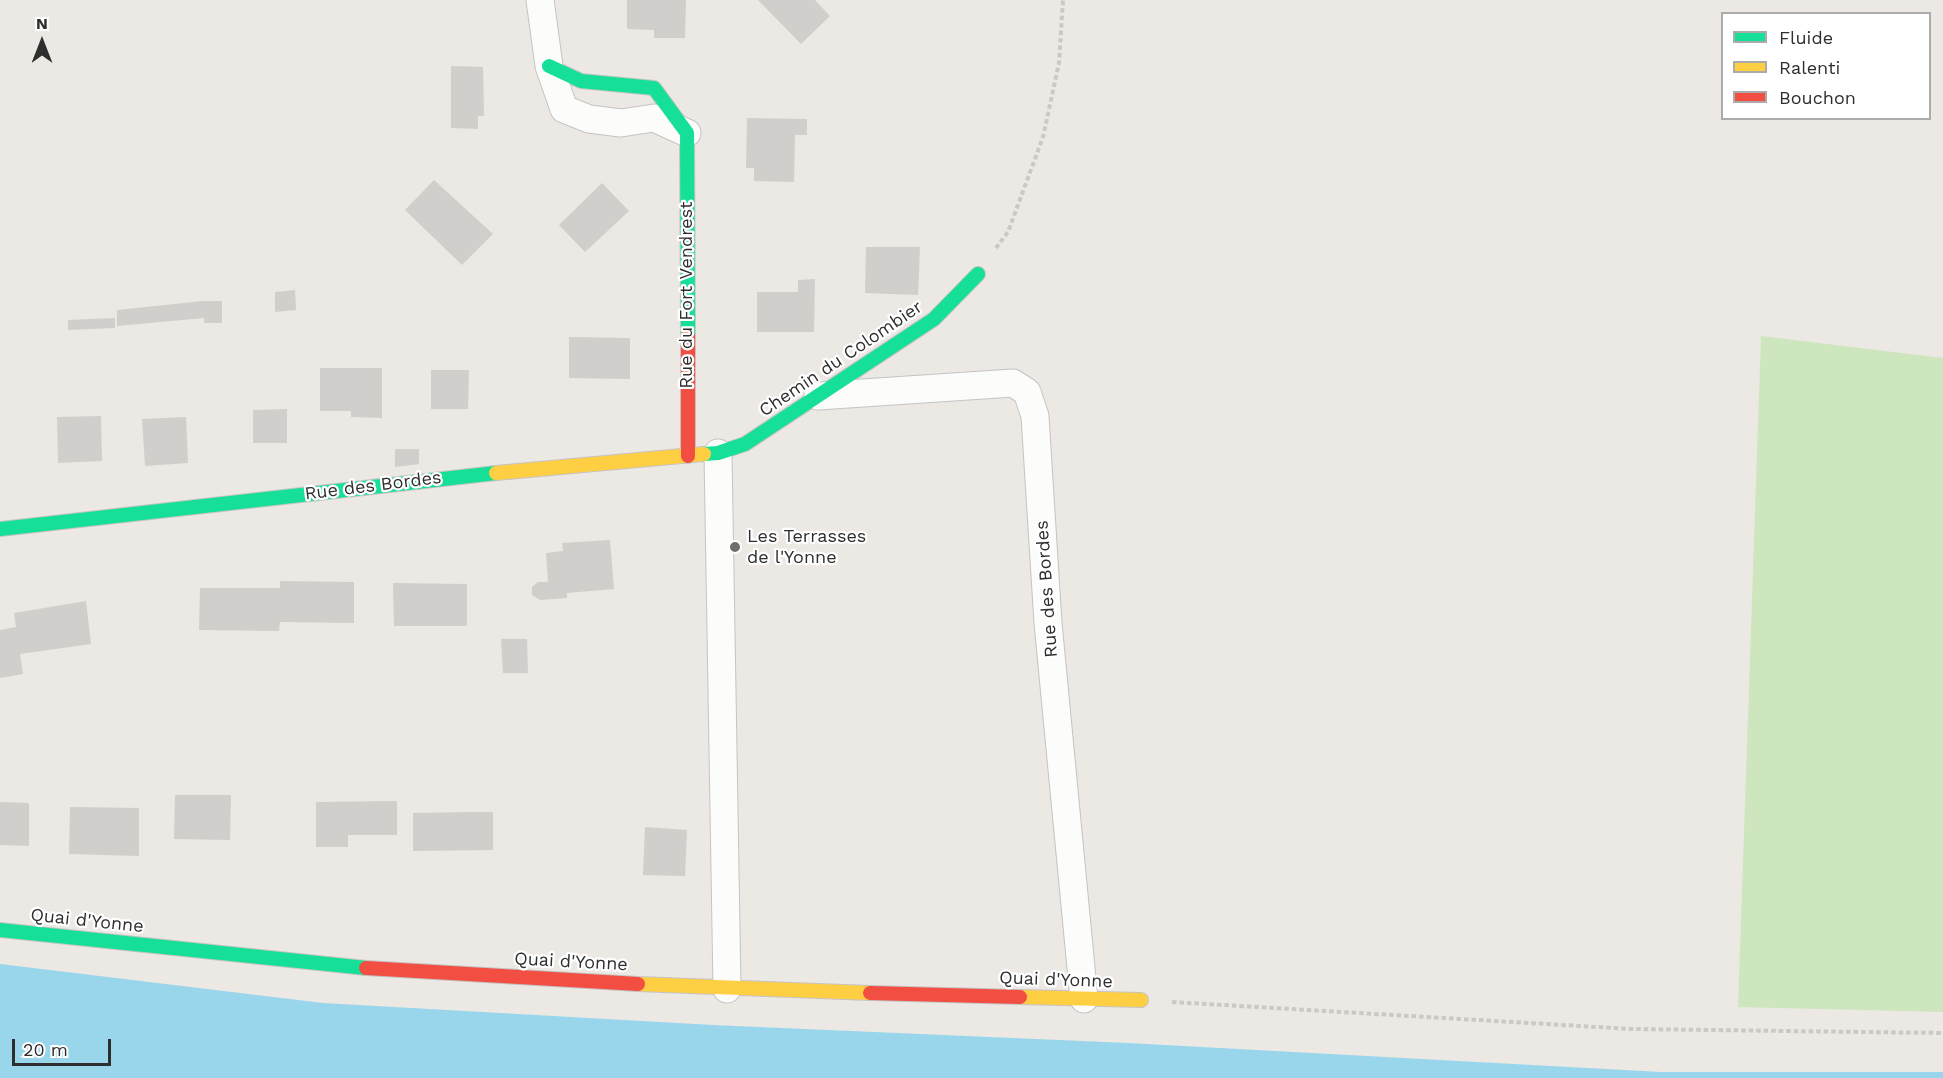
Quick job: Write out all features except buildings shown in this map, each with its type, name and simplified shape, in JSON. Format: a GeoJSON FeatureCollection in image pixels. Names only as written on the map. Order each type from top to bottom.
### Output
{"type":"FeatureCollection","features":[{"type":"Feature","properties":{"kind":"street"},"geometry":{"type":"LineString","coordinates":[[540,0],[549,66],[564,109],[589,119],[621,123],[654,118],[687,133]]}},
{"type":"Feature","properties":{"kind":"street"},"geometry":{"type":"LineString","coordinates":[[549,66],[581,81],[654,88],[687,133]]}},
{"type":"Feature","properties":{"kind":"street","name":"Rue du Fort Vendrest"},"geometry":{"type":"LineString","coordinates":[[687,133],[688,456]]}},
{"type":"Feature","properties":{"kind":"street","name":"Chemin du Colombier"},"geometry":{"type":"LineString","coordinates":[[745,444],[934,319],[978,274]]}},
{"type":"Feature","properties":{"kind":"street","name":"Rue des Bordes"},"geometry":{"type":"LineString","coordinates":[[818,396],[1013,383],[1027,392],[1035,416],[1048,623],[1084,999]]}},
{"type":"Feature","properties":{"kind":"street","name":"Rue des Bordes"},"geometry":{"type":"LineString","coordinates":[[0,529],[458,476],[718,453],[745,444]]}},
{"type":"Feature","properties":{"kind":"street"},"geometry":{"type":"LineString","coordinates":[[718,453],[727,989]]}},
{"type":"Feature","properties":{"kind":"street","name":"Quai d'Yonne"},"geometry":{"type":"LineString","coordinates":[[0,930],[386,970],[727,989],[1141,1000]]}},
{"type":"Feature","properties":{"kind":"path"},"geometry":{"type":"LineString","coordinates":[[978,274],[1008,232],[1043,137],[1059,63],[1063,0]]}},
{"type":"Feature","properties":{"kind":"path"},"geometry":{"type":"LineString","coordinates":[[1141,1000],[1631,1029],[1943,1033]]}},
{"type":"Feature","properties":{"kind":"green space"},"geometry":{"type":"Polygon","coordinates":[[[1761,336],[1943,358],[1943,1012],[1738,1007],[1761,336]]]}},
{"type":"Feature","properties":{"kind":"water"},"geometry":{"type":"Polygon","coordinates":[[[0,964],[323,1003],[713,1025],[1128,1043],[1661,1072],[1943,1072],[1943,1078],[0,1078],[0,964]]]}},
{"type":"Feature","properties":{"kind":"traffic: fast"},"geometry":{"type":"LineString","coordinates":[[549,66],[581,81],[654,88],[687,133],[688,336]]}},
{"type":"Feature","properties":{"kind":"traffic: fast"},"geometry":{"type":"LineString","coordinates":[[704,454],[718,453],[745,444],[934,319],[978,274]]}},
{"type":"Feature","properties":{"kind":"traffic: fast"},"geometry":{"type":"LineString","coordinates":[[0,529],[496,473]]}},
{"type":"Feature","properties":{"kind":"traffic: fast"},"geometry":{"type":"LineString","coordinates":[[0,930],[366,968]]}},
{"type":"Feature","properties":{"kind":"traffic: slow"},"geometry":{"type":"LineString","coordinates":[[496,473],[704,454]]}},
{"type":"Feature","properties":{"kind":"traffic: slow"},"geometry":{"type":"LineString","coordinates":[[638,984],[870,993]]}},
{"type":"Feature","properties":{"kind":"traffic: slow"},"geometry":{"type":"LineString","coordinates":[[1020,997],[1141,1000]]}},
{"type":"Feature","properties":{"kind":"traffic: jam"},"geometry":{"type":"LineString","coordinates":[[688,336],[688,456]]}},
{"type":"Feature","properties":{"kind":"traffic: jam"},"geometry":{"type":"LineString","coordinates":[[366,968],[638,984]]}},
{"type":"Feature","properties":{"kind":"traffic: jam"},"geometry":{"type":"LineString","coordinates":[[870,993],[1020,997]]}},
{"type":"Feature","properties":{"kind":"place","name":"Les Terrasses de l'Yonne"},"geometry":{"type":"Point","coordinates":[735,547]}}]}
